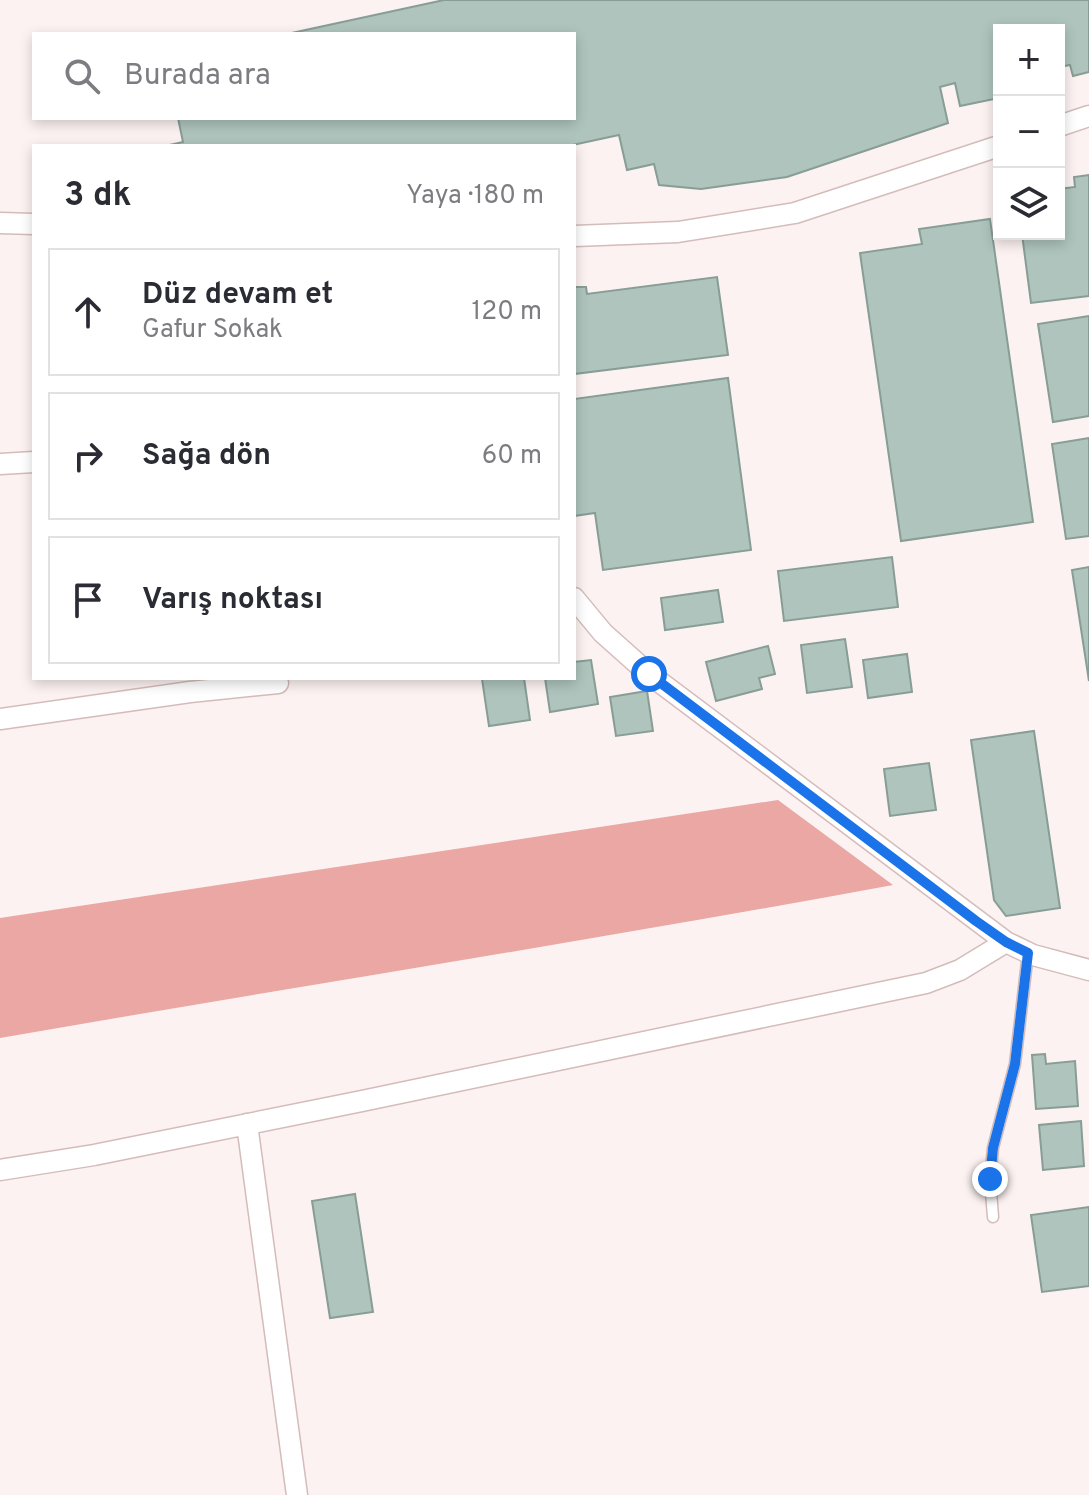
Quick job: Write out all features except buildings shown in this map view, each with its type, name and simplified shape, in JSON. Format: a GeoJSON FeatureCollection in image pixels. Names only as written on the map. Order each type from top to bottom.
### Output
{"type":"FeatureCollection","features":[{"type":"Feature","properties":{"kind":"street"},"geometry":{"type":"LineString","coordinates":[[1065,124],[1089,116]]}},
{"type":"Feature","properties":{"kind":"street"},"geometry":{"type":"LineString","coordinates":[[576,236],[678,232],[795,213],[993,148]]}},
{"type":"Feature","properties":{"kind":"street"},"geometry":{"type":"LineString","coordinates":[[0,223],[32,224]]}},
{"type":"Feature","properties":{"kind":"street"},"geometry":{"type":"LineString","coordinates":[[0,464],[32,462]]}},
{"type":"Feature","properties":{"kind":"street"},"geometry":{"type":"LineString","coordinates":[[576,600],[603,633],[649,674],[1006,942],[1028,953],[1089,970]]}},
{"type":"Feature","properties":{"kind":"street"},"geometry":{"type":"LineString","coordinates":[[0,719],[189,685],[278,683]]}},
{"type":"Feature","properties":{"kind":"street"},"geometry":{"type":"LineString","coordinates":[[0,1170],[94,1155],[926,983],[960,970],[1006,942]]}},
{"type":"Feature","properties":{"kind":"street"},"geometry":{"type":"LineString","coordinates":[[247,1124],[297,1495]]}},
{"type":"Feature","properties":{"kind":"lane"},"geometry":{"type":"LineString","coordinates":[[993,1217],[990,1179],[993,1148],[1015,1064],[1028,953]]}},
{"type":"Feature","properties":{"kind":"shaded area"},"geometry":{"type":"Polygon","coordinates":[[[778,800],[893,885],[0,1038],[0,918],[778,800]]]}},
{"type":"Feature","properties":{"kind":"route"},"geometry":{"type":"LineString","coordinates":[[649,674],[976,921],[1028,953],[1015,1064],[993,1148],[990,1179]]}}]}
